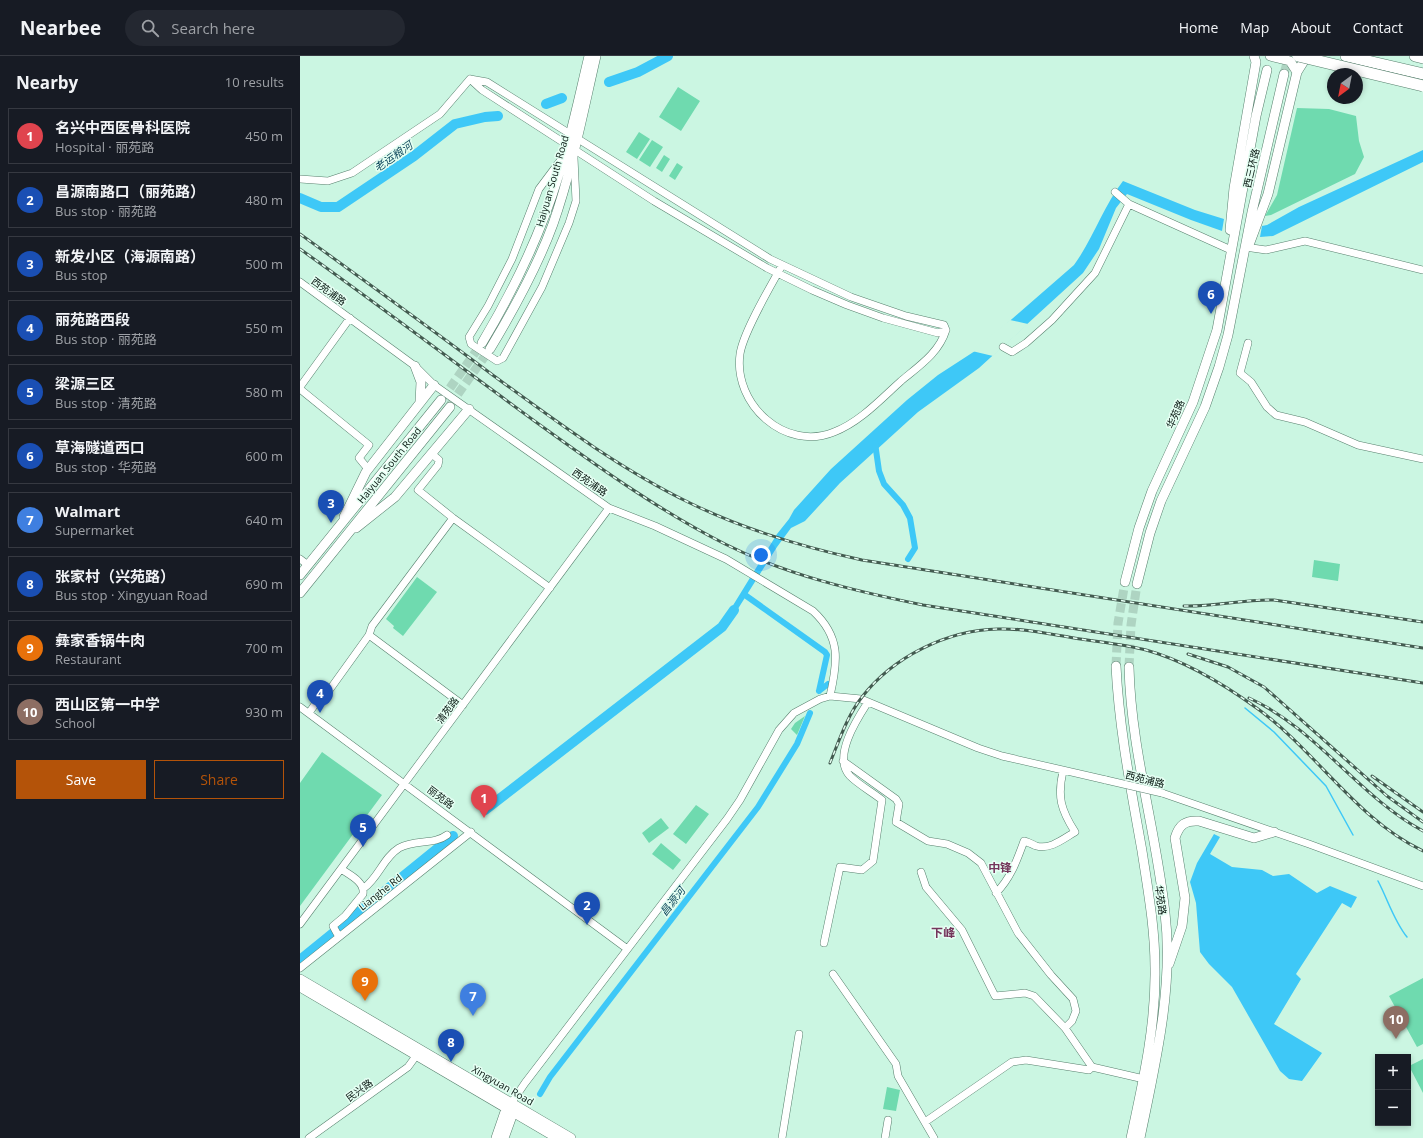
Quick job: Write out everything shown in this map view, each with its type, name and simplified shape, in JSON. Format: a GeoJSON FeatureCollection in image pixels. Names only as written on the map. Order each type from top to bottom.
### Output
{"type":"FeatureCollection","features":[{"type":"Feature","properties":{"kind":"highway"},"geometry":{"type":"LineString","coordinates":[[1297,56],[1423,86]]}},
{"type":"Feature","properties":{"kind":"highway"},"geometry":{"type":"LineString","coordinates":[[1346,56],[1423,74]]}},
{"type":"Feature","properties":{"kind":"highway"},"geometry":{"type":"LineString","coordinates":[[1374,56],[1423,68]]}},
{"type":"Feature","properties":{"kind":"highway"},"geometry":{"type":"LineString","coordinates":[[1415,56],[1423,58]]}},
{"type":"Feature","properties":{"kind":"main road","name":"Haiyuan South Road"},"geometry":{"type":"LineString","coordinates":[[490,349],[520,296],[541,252],[561,197],[588,56]]}},
{"type":"Feature","properties":{"kind":"main road","name":"Haiyuan South Road"},"geometry":{"type":"LineString","coordinates":[[573,136],[596,56]]}},
{"type":"Feature","properties":{"kind":"main road"},"geometry":{"type":"LineString","coordinates":[[1231,250],[1230,228],[1234,188],[1257,58],[1267,56]]}},
{"type":"Feature","properties":{"kind":"main road"},"geometry":{"type":"LineString","coordinates":[[1270,56],[1290,62],[1297,72]]}},
{"type":"Feature","properties":{"kind":"main road"},"geometry":{"type":"LineString","coordinates":[[1138,584],[1145,552],[1161,501],[1205,407],[1220,367],[1246,247],[1268,194],[1297,72],[1297,56]]}},
{"type":"Feature","properties":{"kind":"main road"},"geometry":{"type":"LineString","coordinates":[[1297,72],[1308,56]]}},
{"type":"Feature","properties":{"kind":"main road","name":"西三环路"},"geometry":{"type":"LineString","coordinates":[[1231,250],[1267,70]]}},
{"type":"Feature","properties":{"kind":"main road","name":"西三环路"},"geometry":{"type":"LineString","coordinates":[[1246,247],[1284,74]]}},
{"type":"Feature","properties":{"kind":"main road","name":"Haiyuan South Road"},"geometry":{"type":"LineString","coordinates":[[482,343],[512,291],[533,245],[553,193],[565,156],[571,146]]}},
{"type":"Feature","properties":{"kind":"main road","name":"华苑路"},"geometry":{"type":"LineString","coordinates":[[1125,582],[1139,528],[1152,491],[1175,444],[1207,362],[1224,297],[1231,250]]}},
{"type":"Feature","properties":{"kind":"main road"},"geometry":{"type":"LineString","coordinates":[[415,366],[422,382],[420,402]]}},
{"type":"Feature","properties":{"kind":"main road"},"geometry":{"type":"LineString","coordinates":[[340,535],[368,469],[434,385]]}},
{"type":"Feature","properties":{"kind":"main road","name":"Haiyuan South Road"},"geometry":{"type":"LineString","coordinates":[[300,593],[340,535],[441,400]]}},
{"type":"Feature","properties":{"kind":"main road","name":"Haiyuan South Road"},"geometry":{"type":"LineString","coordinates":[[300,575],[308,565],[340,535],[450,407]]}},
{"type":"Feature","properties":{"kind":"main road"},"geometry":{"type":"LineString","coordinates":[[340,535],[395,497],[469,409]]}},
{"type":"Feature","properties":{"kind":"main road","name":"华苑路"},"geometry":{"type":"LineString","coordinates":[[1116,666],[1122,737],[1152,914],[1156,967],[1154,1006],[1144,1079],[1131,1138]]}},
{"type":"Feature","properties":{"kind":"main road","name":"华苑路"},"geometry":{"type":"LineString","coordinates":[[1129,667],[1134,737],[1166,913],[1166,971],[1164,1006],[1158,1053],[1140,1138]]}},
{"type":"Feature","properties":{"kind":"main road"},"geometry":{"type":"LineString","coordinates":[[1166,971],[1184,915],[1185,898],[1175,838],[1178,829],[1191,820],[1199,821],[1254,838],[1274,832]]}},
{"type":"Feature","properties":{"kind":"main road","name":"Xingyuan Road"},"geometry":{"type":"LineString","coordinates":[[300,979],[557,1138]]}},
{"type":"Feature","properties":{"kind":"main road","name":"Xingyuan Road"},"geometry":{"type":"LineString","coordinates":[[300,987],[416,1056],[510,1108],[571,1138]]}},
{"type":"Feature","properties":{"kind":"main road"},"geometry":{"type":"LineString","coordinates":[[496,1138],[510,1108]]}},
{"type":"Feature","properties":{"kind":"main road"},"geometry":{"type":"LineString","coordinates":[[504,1138],[510,1108]]}},
{"type":"Feature","properties":{"kind":"street"},"geometry":{"type":"LineString","coordinates":[[470,79],[487,82],[750,247],[782,265],[851,297],[900,314],[944,325],[946,330],[943,341],[930,357],[847,426],[832,433],[817,436],[800,435],[786,431],[767,420],[754,407],[742,383],[740,369],[740,354],[745,339],[782,265]]}},
{"type":"Feature","properties":{"kind":"street"},"geometry":{"type":"LineString","coordinates":[[470,79],[482,90],[571,146],[654,201],[778,273],[829,297],[883,318],[938,333],[946,330]]}},
{"type":"Feature","properties":{"kind":"street"},"geometry":{"type":"LineString","coordinates":[[300,178],[328,181],[352,173],[440,114],[470,79]]}},
{"type":"Feature","properties":{"kind":"street"},"geometry":{"type":"LineString","coordinates":[[565,156],[539,189],[512,259],[488,306],[469,337],[471,344],[497,361],[503,358],[533,305],[552,265],[569,223],[576,201],[571,146]]}},
{"type":"Feature","properties":{"kind":"street"},"geometry":{"type":"LineString","coordinates":[[1114,192],[1128,202],[1231,250]]}},
{"type":"Feature","properties":{"kind":"street"},"geometry":{"type":"LineString","coordinates":[[1003,347],[1012,352],[1026,343],[1052,320],[1095,273],[1128,202]]}},
{"type":"Feature","properties":{"kind":"street"},"geometry":{"type":"LineString","coordinates":[[1246,247],[1266,250],[1305,241],[1423,270]]}},
{"type":"Feature","properties":{"kind":"street","name":"西苑浦路"},"geometry":{"type":"LineString","coordinates":[[300,282],[415,366],[434,385],[609,508],[655,526],[747,570],[812,611],[822,620],[830,632],[835,645],[836,658],[830,696],[861,699],[978,748],[1002,756],[1162,793],[1423,886]]}},
{"type":"Feature","properties":{"kind":"street"},"geometry":{"type":"LineString","coordinates":[[350,318],[300,388],[369,445],[359,458],[368,469]]}},
{"type":"Feature","properties":{"kind":"street"},"geometry":{"type":"LineString","coordinates":[[1248,343],[1240,368],[1240,373],[1251,382],[1272,412],[1305,422],[1351,443],[1423,459]]}},
{"type":"Feature","properties":{"kind":"street"},"geometry":{"type":"LineString","coordinates":[[432,454],[438,459],[438,465],[418,490],[453,518],[550,588]]}},
{"type":"Feature","properties":{"kind":"street","name":"清苑路"},"geometry":{"type":"LineString","coordinates":[[300,924],[609,508]]}},
{"type":"Feature","properties":{"kind":"street"},"geometry":{"type":"LineString","coordinates":[[309,713],[320,697],[328,692],[369,635],[372,626],[453,518]]}},
{"type":"Feature","properties":{"kind":"street"},"geometry":{"type":"LineString","coordinates":[[300,560],[308,565]]}},
{"type":"Feature","properties":{"kind":"street"},"geometry":{"type":"LineString","coordinates":[[369,635],[463,705]]}},
{"type":"Feature","properties":{"kind":"street"},"geometry":{"type":"LineString","coordinates":[[510,1108],[529,1078],[626,948],[727,819],[740,800],[772,741],[786,720],[802,707],[830,696]]}},
{"type":"Feature","properties":{"kind":"street"},"geometry":{"type":"LineString","coordinates":[[824,943],[840,867],[862,870],[872,861],[882,800],[849,775],[843,761],[847,742],[868,702]]}},
{"type":"Feature","properties":{"kind":"street","name":"丽苑路"},"geometry":{"type":"LineString","coordinates":[[300,707],[405,783],[626,948]]}},
{"type":"Feature","properties":{"kind":"street"},"geometry":{"type":"LineString","coordinates":[[843,761],[896,799],[899,804],[896,822],[928,841],[947,844],[968,853],[981,863],[1018,933],[1051,975],[1073,999],[1076,1010],[1072,1021],[1065,1028]]}},
{"type":"Feature","properties":{"kind":"street"},"geometry":{"type":"LineString","coordinates":[[996,892],[1004,885],[1012,871],[1024,841],[1036,846],[1046,846],[1054,844],[1075,832],[1064,814],[1060,796],[1063,771]]}},
{"type":"Feature","properties":{"kind":"street","name":"Lianghe Rd"},"geometry":{"type":"LineString","coordinates":[[300,968],[471,832]]}},
{"type":"Feature","properties":{"kind":"street"},"geometry":{"type":"LineString","coordinates":[[339,937],[333,926],[363,894],[364,888],[373,881],[392,854],[400,848],[423,841],[440,840],[447,835]]}},
{"type":"Feature","properties":{"kind":"street"},"geometry":{"type":"LineString","coordinates":[[341,869],[364,888]]}},
{"type":"Feature","properties":{"kind":"street"},"geometry":{"type":"LineString","coordinates":[[922,872],[926,887],[962,930],[995,996],[1025,993],[1034,996],[1065,1028],[1092,1068]]}},
{"type":"Feature","properties":{"kind":"street"},"geometry":{"type":"LineString","coordinates":[[344,916],[350,928]]}},
{"type":"Feature","properties":{"kind":"street"},"geometry":{"type":"LineString","coordinates":[[833,974],[896,1064],[898,1076],[934,1138]]}},
{"type":"Feature","properties":{"kind":"street"},"geometry":{"type":"LineString","coordinates":[[782,1138],[798,1034]]}},
{"type":"Feature","properties":{"kind":"street","name":"民兴路"},"geometry":{"type":"LineString","coordinates":[[310,1138],[408,1067],[416,1056]]}},
{"type":"Feature","properties":{"kind":"street"},"geometry":{"type":"LineString","coordinates":[[925,1122],[1012,1062],[1026,1060],[1089,1070],[1092,1068],[1144,1079]]}},
{"type":"Feature","properties":{"kind":"street"},"geometry":{"type":"LineString","coordinates":[[885,1138],[888,1120]]}},
{"type":"Feature","properties":{"kind":"green space"},"geometry":{"type":"Polygon","coordinates":[[[678,87],[700,101],[681,131],[659,117],[678,87]]]}},
{"type":"Feature","properties":{"kind":"green space"},"geometry":{"type":"Polygon","coordinates":[[[1297,108],[1329,109],[1356,116],[1359,141],[1364,157],[1355,174],[1271,215],[1265,216],[1277,195],[1297,108]]]}},
{"type":"Feature","properties":{"kind":"green space"},"geometry":{"type":"Polygon","coordinates":[[[639,132],[650,139],[637,159],[626,152],[639,132]]]}},
{"type":"Feature","properties":{"kind":"green space"},"geometry":{"type":"Polygon","coordinates":[[[652,140],[663,147],[650,167],[639,160],[652,140]]]}},
{"type":"Feature","properties":{"kind":"green space"},"geometry":{"type":"Polygon","coordinates":[[[664,155],[670,159],[662,172],[656,168],[664,155]]]}},
{"type":"Feature","properties":{"kind":"green space"},"geometry":{"type":"Polygon","coordinates":[[[677,163],[683,167],[675,180],[669,176],[677,163]]]}},
{"type":"Feature","properties":{"kind":"green space"},"geometry":{"type":"Polygon","coordinates":[[[1314,560],[1340,564],[1338,581],[1312,577],[1314,560]]]}},
{"type":"Feature","properties":{"kind":"green space"},"geometry":{"type":"Polygon","coordinates":[[[417,577],[437,592],[403,636],[393,628],[394,626],[386,619],[417,577]]]}},
{"type":"Feature","properties":{"kind":"green space"},"geometry":{"type":"Polygon","coordinates":[[[805,716],[797,735],[791,729],[795,723],[805,716]]]}},
{"type":"Feature","properties":{"kind":"green space"},"geometry":{"type":"Polygon","coordinates":[[[322,752],[382,795],[300,906],[300,783],[322,752]]]}},
{"type":"Feature","properties":{"kind":"green space"},"geometry":{"type":"Polygon","coordinates":[[[696,805],[709,814],[686,844],[673,834],[696,805]]]}},
{"type":"Feature","properties":{"kind":"green space"},"geometry":{"type":"Polygon","coordinates":[[[661,818],[669,828],[649,843],[642,833],[661,818]]]}},
{"type":"Feature","properties":{"kind":"green space"},"geometry":{"type":"Polygon","coordinates":[[[661,843],[681,860],[673,870],[652,854],[661,843]]]}},
{"type":"Feature","properties":{"kind":"green space"},"geometry":{"type":"Polygon","coordinates":[[[1423,978],[1423,1044],[1417,1047],[1389,996],[1423,978]]]}},
{"type":"Feature","properties":{"kind":"green space"},"geometry":{"type":"Polygon","coordinates":[[[1423,1059],[1423,1093],[1411,1070],[1411,1065],[1423,1059]]]}},
{"type":"Feature","properties":{"kind":"green space"},"geometry":{"type":"Polygon","coordinates":[[[887,1087],[900,1090],[896,1111],[883,1109],[887,1087]]]}},
{"type":"Feature","properties":{"kind":"water"},"geometry":{"type":"Polygon","coordinates":[[[1423,150],[1423,162],[1273,236],[1260,237],[1262,226],[1267,225],[1299,207],[1423,150]]]}},
{"type":"Feature","properties":{"kind":"water"},"geometry":{"type":"Polygon","coordinates":[[[1123,181],[1195,210],[1224,219],[1222,231],[1127,194],[1116,208],[1099,249],[1083,273],[979,368],[918,412],[840,483],[805,521],[791,528],[777,547],[729,623],[724,620],[777,534],[794,510],[831,469],[907,400],[938,375],[975,351],[1074,265],[1123,181]]]}},
{"type":"Feature","properties":{"kind":"water"},"geometry":{"type":"Polygon","coordinates":[[[1214,834],[1220,837],[1210,854],[1232,867],[1262,870],[1273,876],[1289,874],[1317,893],[1330,886],[1357,897],[1351,908],[1342,903],[1296,974],[1301,979],[1274,1024],[1322,1053],[1302,1081],[1289,1079],[1280,1071],[1232,987],[1209,964],[1200,952],[1196,903],[1190,882],[1197,863],[1214,834]]]}},
{"type":"Feature","properties":{"kind":"pier"},"geometry":{"type":"Polygon","coordinates":[[[1010,320],[1028,324],[993,356],[972,351],[1010,320]]]}},
{"type":"Feature","properties":{"kind":"waterway","name":"老运粮河"},"geometry":{"type":"LineString","coordinates":[[609,82],[638,72],[668,56]]}},
{"type":"Feature","properties":{"kind":"waterway","name":"老运粮河"},"geometry":{"type":"LineString","coordinates":[[546,104],[562,98]]}},
{"type":"Feature","properties":{"kind":"waterway","name":"老运粮河"},"geometry":{"type":"LineString","coordinates":[[300,198],[321,207],[338,207],[414,156],[455,124],[485,117],[498,116]]}},
{"type":"Feature","properties":{"kind":"waterway"},"geometry":{"type":"LineString","coordinates":[[875,443],[879,471],[884,484],[903,505],[910,518],[915,548],[908,559]]}},
{"type":"Feature","properties":{"kind":"waterway","name":"昌源河"},"geometry":{"type":"LineString","coordinates":[[745,595],[825,652],[827,655],[819,691]]}},
{"type":"Feature","properties":{"kind":"waterway"},"geometry":{"type":"LineString","coordinates":[[485,810],[722,627],[734,610]]}},
{"type":"Feature","properties":{"kind":"waterway","name":"昌源河"},"geometry":{"type":"LineString","coordinates":[[819,691],[828,684]]}},
{"type":"Feature","properties":{"kind":"waterway"},"geometry":{"type":"LineString","coordinates":[[1245,708],[1274,732],[1326,786],[1353,835]]}},
{"type":"Feature","properties":{"kind":"waterway","name":"昌源河"},"geometry":{"type":"LineString","coordinates":[[540,1094],[550,1077],[758,807],[797,744],[810,713]]}},
{"type":"Feature","properties":{"kind":"waterway"},"geometry":{"type":"LineString","coordinates":[[300,960],[453,836]]}},
{"type":"Feature","properties":{"kind":"waterway"},"geometry":{"type":"LineString","coordinates":[[1378,881],[1402,931],[1407,937]]}},
{"type":"Feature","properties":{"kind":"tunnel"},"geometry":{"type":"LineString","coordinates":[[1284,74],[1289,56]]}},
{"type":"Feature","properties":{"kind":"tunnel"},"geometry":{"type":"LineString","coordinates":[[442,399],[482,343]]}},
{"type":"Feature","properties":{"kind":"tunnel"},"geometry":{"type":"LineString","coordinates":[[450,405],[490,349]]}},
{"type":"Feature","properties":{"kind":"tunnel"},"geometry":{"type":"LineString","coordinates":[[1116,666],[1118,623],[1125,582]]}},
{"type":"Feature","properties":{"kind":"tunnel"},"geometry":{"type":"LineString","coordinates":[[1129,667],[1131,625],[1137,584]]}},
{"type":"Feature","properties":{"kind":"railway"},"geometry":{"type":"LineString","coordinates":[[300,234],[541,410],[614,460],[664,490],[690,503],[711,513],[774,537],[862,560],[1423,648]]}},
{"type":"Feature","properties":{"kind":"railway"},"geometry":{"type":"LineString","coordinates":[[300,249],[590,461],[656,505],[702,532],[773,565],[847,588],[923,605],[1423,683]]}},
{"type":"Feature","properties":{"kind":"railway"},"geometry":{"type":"LineString","coordinates":[[1184,606],[1274,600],[1423,622]]}},
{"type":"Feature","properties":{"kind":"railway"},"geometry":{"type":"LineString","coordinates":[[830,763],[844,729],[857,704],[875,683],[905,658],[922,648],[960,634],[998,629],[1017,629],[1146,650],[1176,660],[1205,675],[1258,709],[1279,726],[1377,821],[1399,837],[1423,851]]}},
{"type":"Feature","properties":{"kind":"railway"},"geometry":{"type":"LineString","coordinates":[[1188,654],[1228,667],[1264,687],[1387,796],[1423,822]]}},
{"type":"Feature","properties":{"kind":"railway"},"geometry":{"type":"LineString","coordinates":[[1249,698],[1273,711],[1296,727],[1317,744],[1378,800],[1400,817],[1423,831]]}},
{"type":"Feature","properties":{"kind":"railway"},"geometry":{"type":"LineString","coordinates":[[1372,776],[1423,812]]}},
{"type":"Feature","properties":{"kind":"place","name":"草海隧道西口"},"geometry":{"type":"Point","coordinates":[1211,314]}},
{"type":"Feature","properties":{"kind":"place","name":"新发小区（海源南路）"},"geometry":{"type":"Point","coordinates":[331,523]}},
{"type":"Feature","properties":{"kind":"place","name":"丽苑路西段"},"geometry":{"type":"Point","coordinates":[320,713]}},
{"type":"Feature","properties":{"kind":"place","name":"名兴中西医骨科医院"},"geometry":{"type":"Point","coordinates":[484,818]}},
{"type":"Feature","properties":{"kind":"place","name":"梁源三区"},"geometry":{"type":"Point","coordinates":[363,847]}},
{"type":"Feature","properties":{"kind":"place","name":"昌源南路口（丽苑路）"},"geometry":{"type":"Point","coordinates":[587,925]}},
{"type":"Feature","properties":{"kind":"place","name":"彝家香锅牛肉"},"geometry":{"type":"Point","coordinates":[365,1001]}},
{"type":"Feature","properties":{"kind":"place","name":"Walmart"},"geometry":{"type":"Point","coordinates":[473,1016]}},
{"type":"Feature","properties":{"kind":"place","name":"西山区第一中学"},"geometry":{"type":"Point","coordinates":[1396,1039]}},
{"type":"Feature","properties":{"kind":"place","name":"张家村（兴苑路）"},"geometry":{"type":"Point","coordinates":[451,1062]}},
{"type":"Feature","properties":{"kind":"district","name":"中锋"},"geometry":{"type":"Point","coordinates":[1000,867]}},
{"type":"Feature","properties":{"kind":"district","name":"下峰"},"geometry":{"type":"Point","coordinates":[943,932]}}]}
